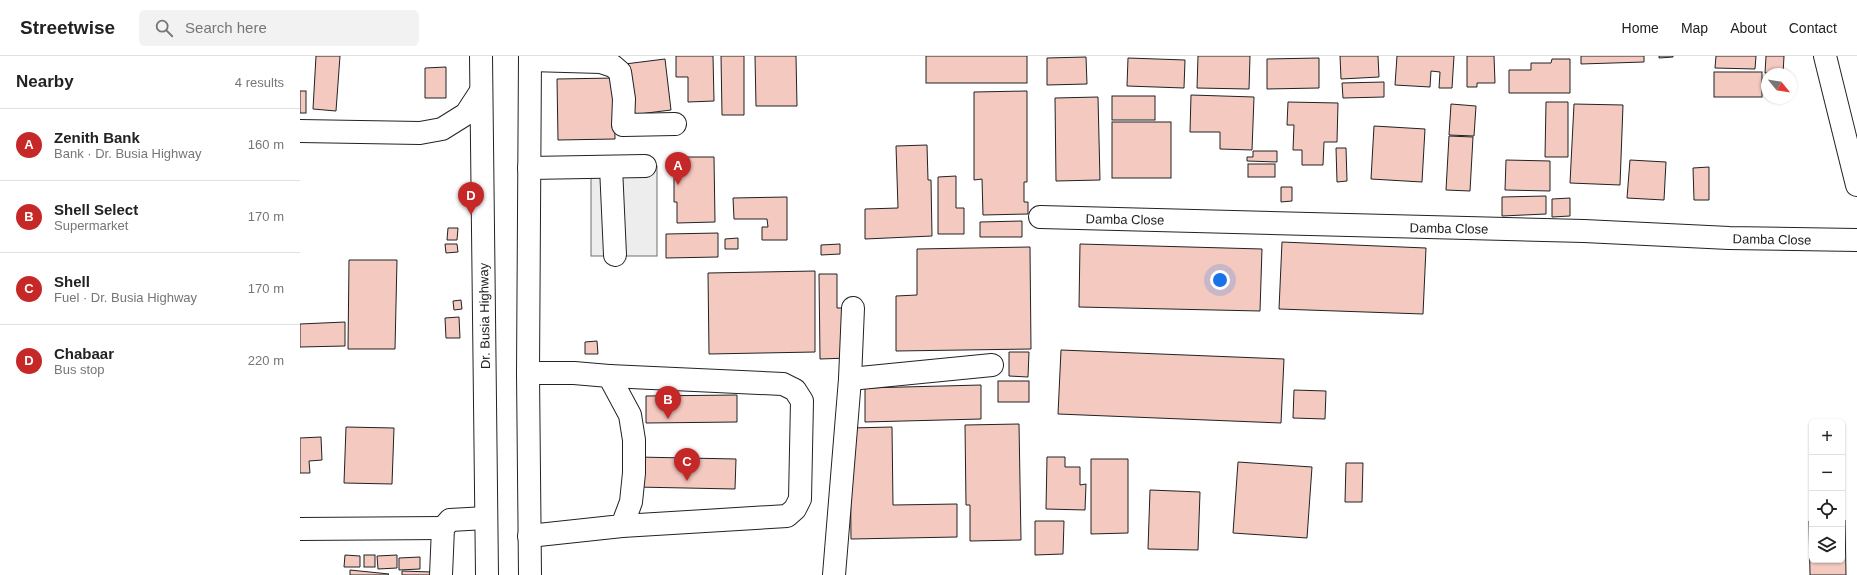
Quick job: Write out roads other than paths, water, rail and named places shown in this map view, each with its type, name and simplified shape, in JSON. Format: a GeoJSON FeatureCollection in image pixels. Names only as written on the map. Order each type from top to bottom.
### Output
{"type":"FeatureCollection","features":[{"type":"Feature","properties":{"kind":"main road","name":"Dr. Busia Highway"},"geometry":{"type":"LineString","coordinates":[[481,56],[487,575]]}},
{"type":"Feature","properties":{"kind":"main road"},"geometry":{"type":"LineString","coordinates":[[1825,56],[1857,185]]}},
{"type":"Feature","properties":{"kind":"main road"},"geometry":{"type":"LineString","coordinates":[[530,575],[528,373],[530,58],[601,62],[613,66],[620,72],[624,98],[623,125],[675,124]]}},
{"type":"Feature","properties":{"kind":"main road"},"geometry":{"type":"LineString","coordinates":[[300,131],[420,133],[442,129],[466,114],[481,91]]}},
{"type":"Feature","properties":{"kind":"main road"},"geometry":{"type":"LineString","coordinates":[[529,168],[645,166]]}},
{"type":"Feature","properties":{"kind":"main road"},"geometry":{"type":"LineString","coordinates":[[611,167],[615,255]]}},
{"type":"Feature","properties":{"kind":"main road","name":"Damba Close"},"geometry":{"type":"LineString","coordinates":[[1040,217],[1584,231],[1729,238],[1857,240]]}},
{"type":"Feature","properties":{"kind":"main road"},"geometry":{"type":"LineString","coordinates":[[834,575],[850,379],[853,308]]}},
{"type":"Feature","properties":{"kind":"main road"},"geometry":{"type":"LineString","coordinates":[[850,379],[992,365]]}},
{"type":"Feature","properties":{"kind":"main road"},"geometry":{"type":"LineString","coordinates":[[528,373],[574,373],[608,376],[783,384],[795,390],[802,401],[800,499],[795,509],[787,516],[622,526],[529,536]]}},
{"type":"Feature","properties":{"kind":"main road"},"geometry":{"type":"LineString","coordinates":[[608,376],[630,415],[634,440],[634,473],[631,502],[622,526]]}},
{"type":"Feature","properties":{"kind":"main road"},"geometry":{"type":"LineString","coordinates":[[441,575],[443,528],[450,520],[486,518]]}},
{"type":"Feature","properties":{"kind":"main road"},"geometry":{"type":"LineString","coordinates":[[300,529],[443,528]]}},
{"type":"Feature","properties":{"kind":"place","name":"Zenith Bank"},"geometry":{"type":"Point","coordinates":[678,185]}},
{"type":"Feature","properties":{"kind":"place","name":"Chabaar"},"geometry":{"type":"Point","coordinates":[471,215]}},
{"type":"Feature","properties":{"kind":"place","name":"Shell Select"},"geometry":{"type":"Point","coordinates":[668,419]}},
{"type":"Feature","properties":{"kind":"place","name":"Shell"},"geometry":{"type":"Point","coordinates":[687,481]}}]}
